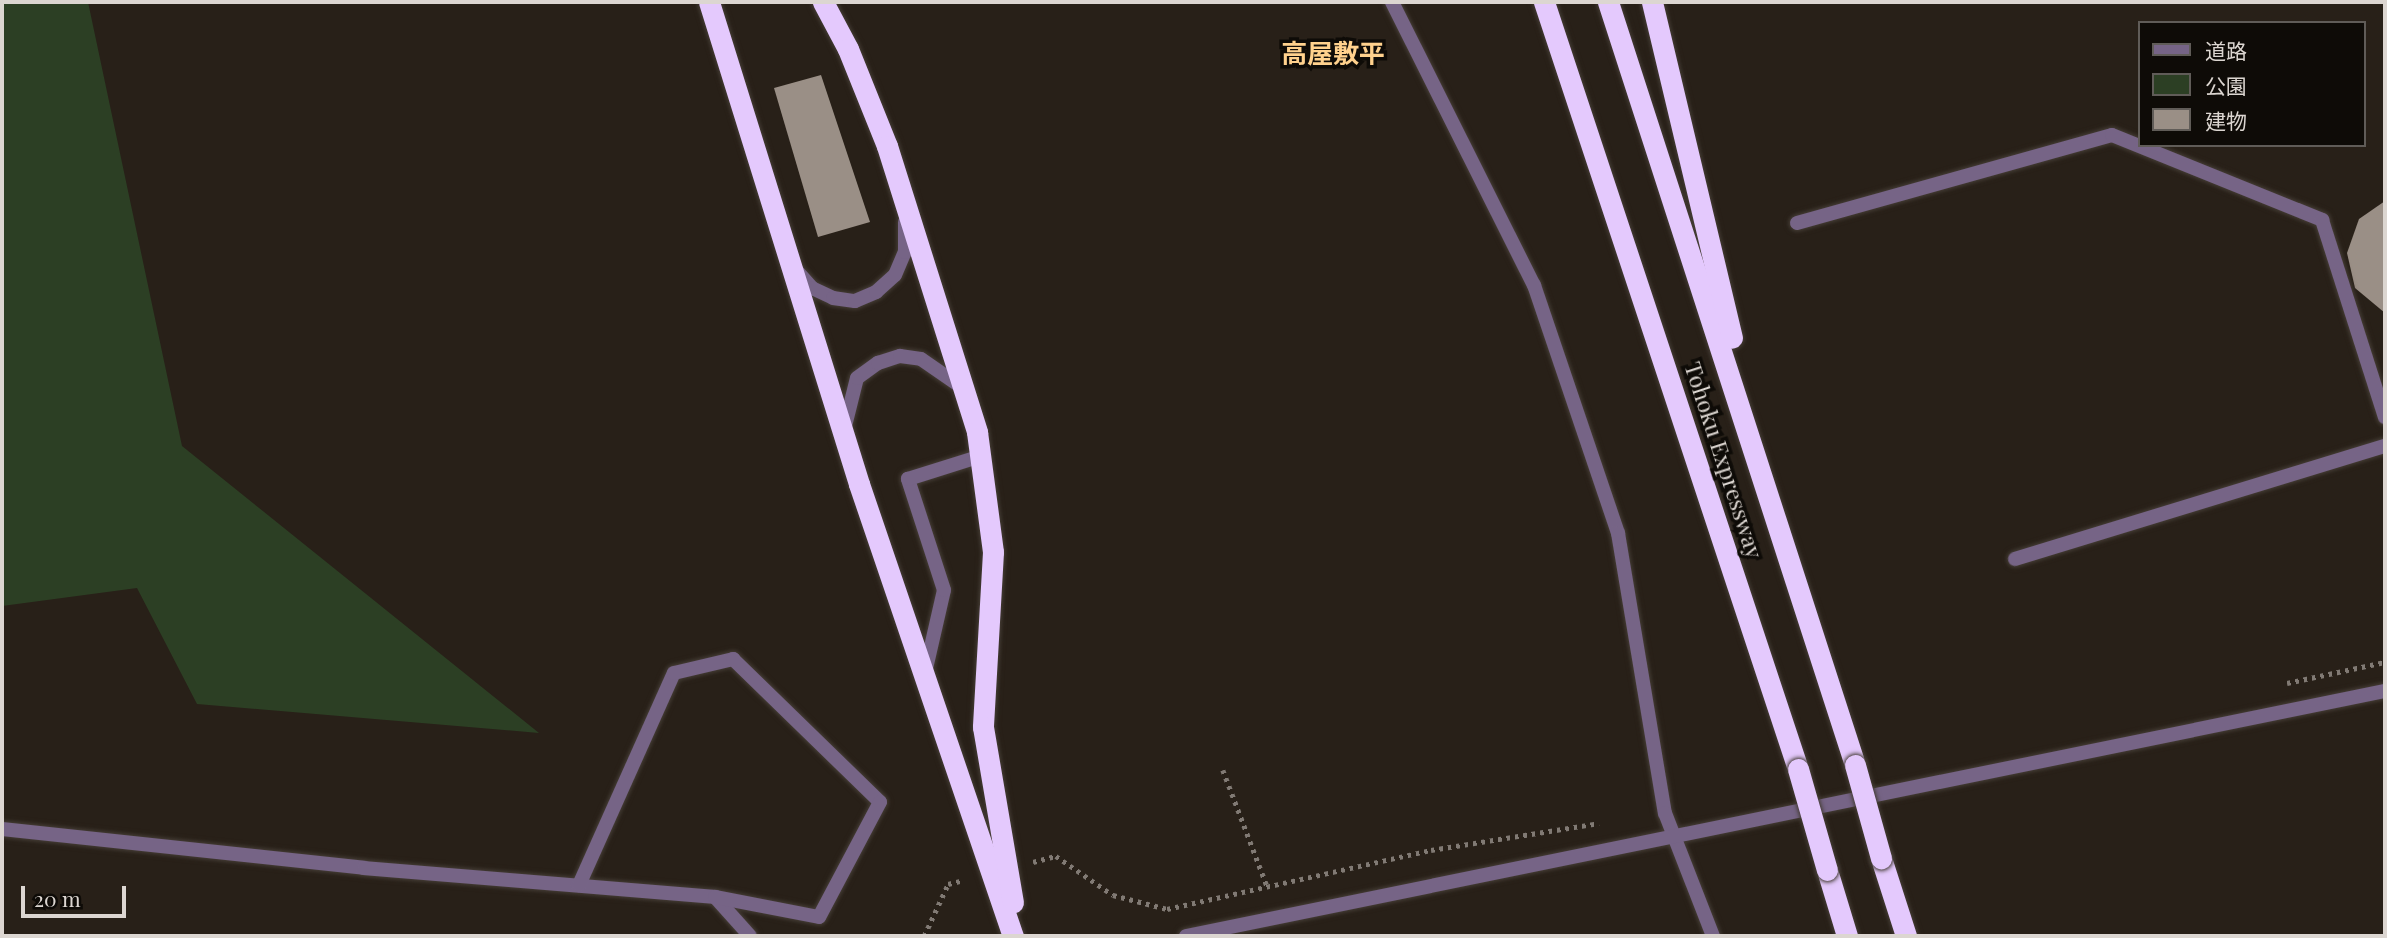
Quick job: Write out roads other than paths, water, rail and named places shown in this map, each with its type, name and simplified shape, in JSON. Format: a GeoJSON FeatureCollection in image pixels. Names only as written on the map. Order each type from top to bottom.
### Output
{"type":"FeatureCollection","features":[{"type":"Feature","properties":{"kind":"highway"},"geometry":{"type":"LineString","coordinates":[[709,2],[844,435],[925,676],[1000,871],[1019,936]]}},
{"type":"Feature","properties":{"kind":"highway"},"geometry":{"type":"LineString","coordinates":[[823,2],[869,97],[963,388],[981,456],[993,552],[983,727],[1000,871],[1013,936]]}},
{"type":"Feature","properties":{"kind":"highway"},"geometry":{"type":"LineString","coordinates":[[1529,2],[1567,71]]}},
{"type":"Feature","properties":{"kind":"highway","name":"Tohoku Expressway"},"geometry":{"type":"LineString","coordinates":[[1544,2],[1798,769],[1847,936]]}},
{"type":"Feature","properties":{"kind":"highway","name":"Tohoku Expressway"},"geometry":{"type":"LineString","coordinates":[[1608,2],[1771,500],[1906,936]]}},
{"type":"Feature","properties":{"kind":"highway"},"geometry":{"type":"LineString","coordinates":[[1651,2],[1771,500]]}},
{"type":"Feature","properties":{"kind":"street"},"geometry":{"type":"LineString","coordinates":[[1392,2],[1534,285],[1618,533],[1657,775],[1673,838],[1713,936]]}},
{"type":"Feature","properties":{"kind":"street"},"geometry":{"type":"LineString","coordinates":[[1797,223],[2112,135],[2138,146]]}},
{"type":"Feature","properties":{"kind":"street"},"geometry":{"type":"LineString","coordinates":[[2142,147],[2322,220],[2385,417]]}},
{"type":"Feature","properties":{"kind":"street"},"geometry":{"type":"LineString","coordinates":[[791,264],[812,288],[833,298],[855,300],[876,292],[895,275],[905,253],[906,207]]}},
{"type":"Feature","properties":{"kind":"street"},"geometry":{"type":"LineString","coordinates":[[844,435],[857,378],[878,363],[900,356],[921,359],[963,388]]}},
{"type":"Feature","properties":{"kind":"street"},"geometry":{"type":"LineString","coordinates":[[2015,559],[2385,446]]}},
{"type":"Feature","properties":{"kind":"street"},"geometry":{"type":"LineString","coordinates":[[925,676],[944,590],[908,479],[981,456]]}},
{"type":"Feature","properties":{"kind":"street"},"geometry":{"type":"LineString","coordinates":[[2,829],[364,868],[715,897],[819,917],[880,802],[733,659],[674,673],[579,885]]}},
{"type":"Feature","properties":{"kind":"street"},"geometry":{"type":"LineString","coordinates":[[1186,936],[2385,691]]}},
{"type":"Feature","properties":{"kind":"street"},"geometry":{"type":"LineString","coordinates":[[715,897],[750,936]]}},
{"type":"Feature","properties":{"kind":"district","name":"高屋敷平"},"geometry":{"type":"Point","coordinates":[1333,53]}}]}
